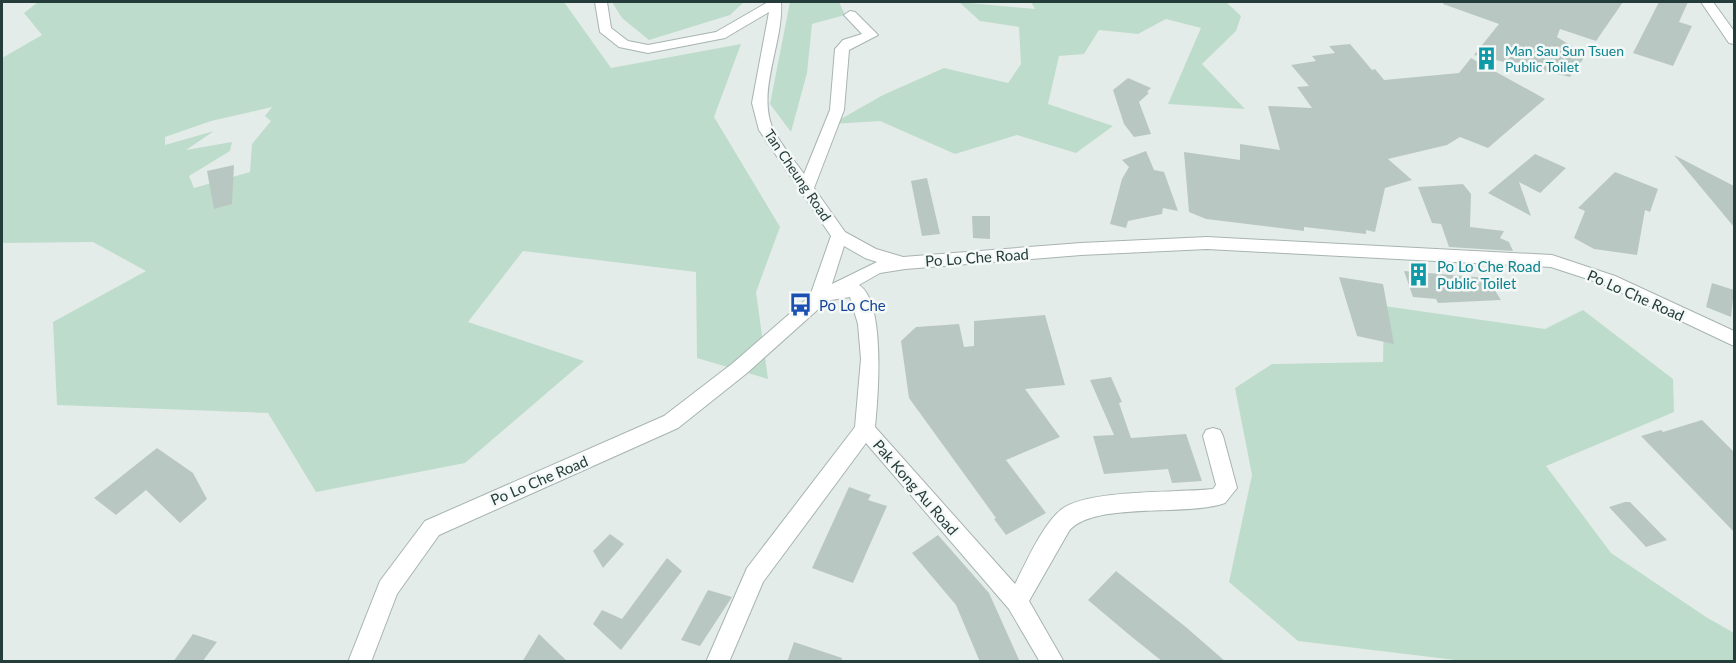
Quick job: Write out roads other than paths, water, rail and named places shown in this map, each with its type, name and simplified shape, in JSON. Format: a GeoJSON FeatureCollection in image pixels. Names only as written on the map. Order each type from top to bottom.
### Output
{"type":"FeatureCollection","features":[{"type":"Feature","properties":{"kind":"street","name":"Tan Cheung Road"},"geometry":{"type":"LineString","coordinates":[[601,2],[605,29],[624,44],[648,49],[720,35],[776,2]]}},
{"type":"Feature","properties":{"kind":"street","name":"Tan Cheung Road"},"geometry":{"type":"LineString","coordinates":[[776,2],[775,22],[759,103],[766,130],[839,236],[871,254],[905,263]]}},
{"type":"Feature","properties":{"kind":"street"},"geometry":{"type":"LineString","coordinates":[[1707,2],[1734,40]]}},
{"type":"Feature","properties":{"kind":"street"},"geometry":{"type":"LineString","coordinates":[[806,188],[837,110],[842,49],[848,42],[871,34],[850,15]]}},
{"type":"Feature","properties":{"kind":"street","name":"Tan Cheung Road"},"geometry":{"type":"LineString","coordinates":[[818,299],[839,236]]}},
{"type":"Feature","properties":{"kind":"street","name":"Po Lo Che Road"},"geometry":{"type":"LineString","coordinates":[[359,662],[388,588],[432,528],[671,422],[740,368],[818,299],[876,268],[905,263],[1081,249],[1207,243],[1552,261],[1609,280],[1734,339]]}},
{"type":"Feature","properties":{"kind":"street","name":"Pak Kong Au Road"},"geometry":{"type":"LineString","coordinates":[[818,299],[856,290],[868,323],[872,362],[865,429],[1017,602],[1053,662]]}},
{"type":"Feature","properties":{"kind":"street"},"geometry":{"type":"LineString","coordinates":[[717,662],[755,576],[865,429]]}},
{"type":"Feature","properties":{"kind":"street"},"geometry":{"type":"LineString","coordinates":[[1017,602],[1058,531],[1071,514],[1094,507],[1218,497],[1227,488],[1213,436]]}},
{"type":"Feature","properties":{"kind":"place","name":"Man Sau Sun Tsuen Public Toilet"},"geometry":{"type":"Point","coordinates":[1487,58]}},
{"type":"Feature","properties":{"kind":"place","name":"Po Lo Che Road Public Toilet"},"geometry":{"type":"Point","coordinates":[1419,275]}},
{"type":"Feature","properties":{"kind":"place","name":"Po Lo Che"},"geometry":{"type":"Point","coordinates":[801,305]}}]}
